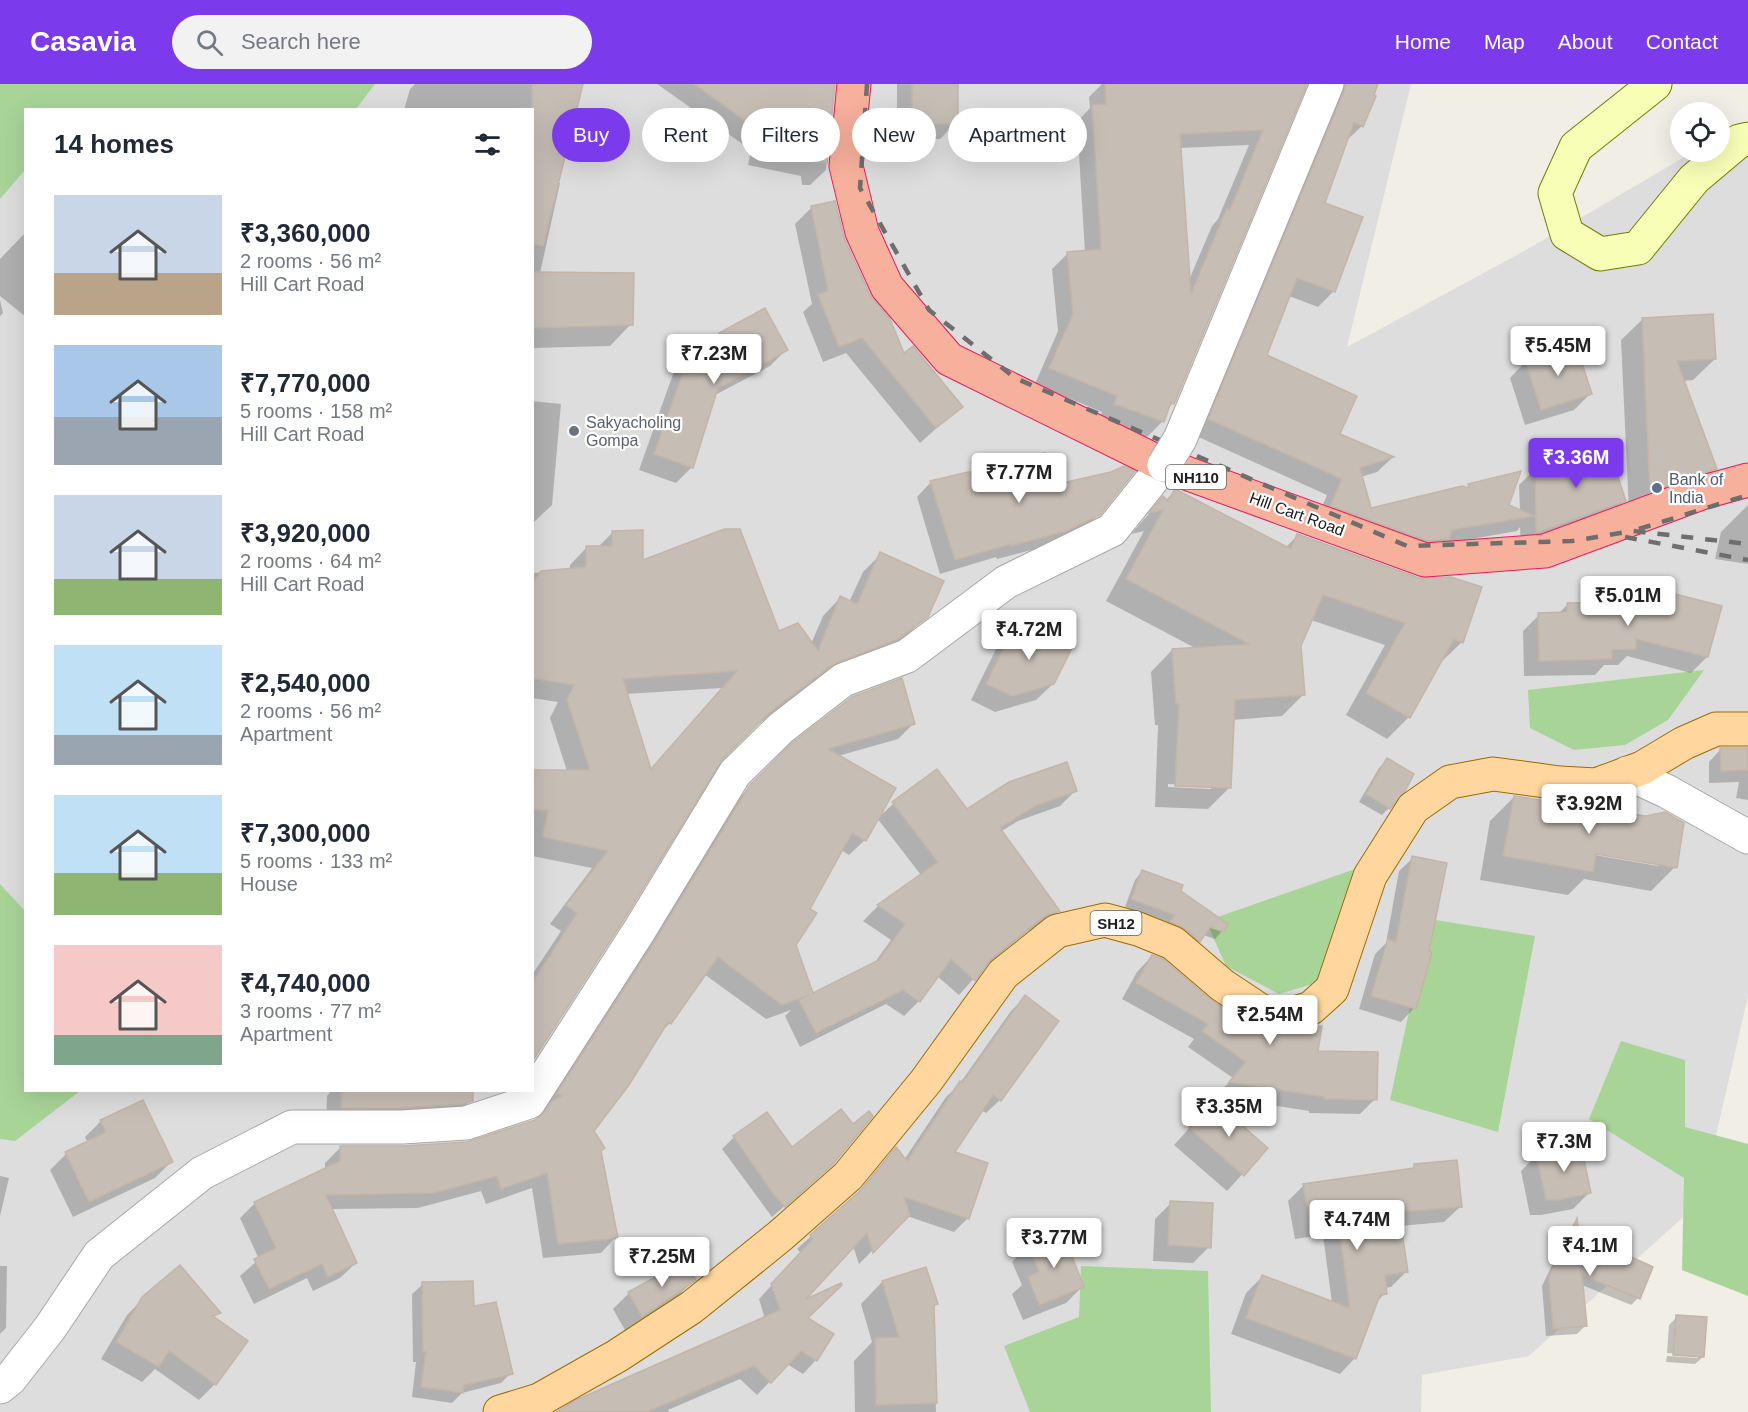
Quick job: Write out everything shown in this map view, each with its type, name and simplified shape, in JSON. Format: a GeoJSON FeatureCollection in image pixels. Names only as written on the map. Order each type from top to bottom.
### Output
{"type":"FeatureCollection","features":[{"type":"Feature","properties":{"kind":"highway","name":"Hill Cart Road"},"geometry":{"type":"LineString","coordinates":[[854,84],[846,166],[862,232],[886,286],[950,359],[1425,560],[1545,550],[1704,492],[1748,480]]}},
{"type":"Feature","properties":{"kind":"main road"},"geometry":{"type":"LineString","coordinates":[[1655,84],[1576,147],[1555,193],[1568,234],[1600,254],[1638,248],[1694,179],[1739,141],[1748,139]]}},
{"type":"Feature","properties":{"kind":"main road","name":"SH12"},"geometry":{"type":"LineString","coordinates":[[500,1412],[539,1400],[617,1356],[692,1307],[780,1236],[848,1176],[926,1081],[1003,974],[1057,931],[1105,920],[1138,929],[1173,943],[1222,985],[1261,1011],[1285,1016],[1311,1008],[1332,989],[1370,876],[1413,808],[1450,782],[1493,774],[1560,783],[1596,785],[1642,768],[1684,743],[1716,729],[1748,729]]}},
{"type":"Feature","properties":{"kind":"street"},"geometry":{"type":"LineString","coordinates":[[0,1387],[10,1379],[50,1328],[99,1256],[202,1173],[292,1127],[402,1127],[466,1123],[529,1102],[639,931],[735,773],[743,765],[781,728],[843,680],[907,656],[1006,582],[1112,530],[1172,452],[1328,84]]}},
{"type":"Feature","properties":{"kind":"street"},"geometry":{"type":"LineString","coordinates":[[1627,773],[1666,791],[1748,837]]}},
{"type":"Feature","properties":{"kind":"shaded area"},"geometry":{"type":"Polygon","coordinates":[[[316,84],[1411,84],[1347,347],[1526,250],[1676,162],[1730,162],[1730,145],[1748,133],[1748,996],[1701,1201],[1529,1356],[1422,1375],[1421,1412],[0,1412],[0,139],[24,135],[24,1092],[534,1092],[534,108],[308,108],[316,84]]]}},
{"type":"Feature","properties":{"kind":"green space"},"geometry":{"type":"Polygon","coordinates":[[[0,84],[375,84],[357,108],[24,108],[24,171],[0,199],[0,84]]]}},
{"type":"Feature","properties":{"kind":"green space"},"geometry":{"type":"Polygon","coordinates":[[[1704,670],[1668,720],[1625,745],[1574,750],[1530,728],[1528,690],[1704,670]]]}},
{"type":"Feature","properties":{"kind":"green space"},"geometry":{"type":"Polygon","coordinates":[[[1361,867],[1335,947],[1316,983],[1279,994],[1226,966],[1206,921],[1361,867]]]}},
{"type":"Feature","properties":{"kind":"green space"},"geometry":{"type":"Polygon","coordinates":[[[0,884],[24,910],[24,1092],[79,1092],[15,1141],[0,1139],[0,884]]]}},
{"type":"Feature","properties":{"kind":"green space"},"geometry":{"type":"Polygon","coordinates":[[[1429,919],[1535,936],[1498,1132],[1390,1100],[1429,919]]]}},
{"type":"Feature","properties":{"kind":"green space"},"geometry":{"type":"Polygon","coordinates":[[[1621,1041],[1685,1060],[1685,1127],[1748,1144],[1748,1296],[1682,1270],[1684,1178],[1589,1119],[1621,1041]]]}},
{"type":"Feature","properties":{"kind":"green space"},"geometry":{"type":"Polygon","coordinates":[[[1081,1266],[1208,1271],[1211,1412],[1030,1412],[1004,1346],[1079,1317],[1081,1266]]]}},
{"type":"Feature","properties":{"kind":"building"},"geometry":{"type":"Polygon","coordinates":[[[532,84],[583,84],[577,108],[552,108],[552,162],[564,162],[543,246],[534,244],[534,108],[532,108],[532,84]]]}},
{"type":"Feature","properties":{"kind":"building"},"geometry":{"type":"Polygon","coordinates":[[[694,84],[835,84],[833,108],[741,108],[741,118],[694,84]]]}},
{"type":"Feature","properties":{"kind":"building"},"geometry":{"type":"Polygon","coordinates":[[[912,84],[958,84],[958,108],[948,108],[948,124],[936,124],[936,108],[912,108],[912,84]]]}},
{"type":"Feature","properties":{"kind":"building"},"geometry":{"type":"Polygon","coordinates":[[[1105,84],[1307,84],[1174,404],[1171,402],[1164,422],[1114,404],[1117,396],[1049,368],[1073,314],[1067,252],[1101,249],[1092,105],[1106,104],[1105,84]],[[1263,130],[1180,134],[1191,294],[1227,208],[1230,210],[1263,130]]]}},
{"type":"Feature","properties":{"kind":"building"},"geometry":{"type":"Polygon","coordinates":[[[1345,84],[1378,84],[1374,95],[1376,96],[1363,127],[1354,122],[1325,203],[1363,217],[1335,292],[1297,278],[1267,355],[1357,396],[1340,434],[1394,457],[1360,468],[1371,508],[1462,486],[1469,488],[1468,484],[1521,471],[1509,505],[1534,516],[1452,530],[1449,539],[1428,541],[1330,506],[1342,479],[1208,419],[1345,84]]]}},
{"type":"Feature","properties":{"kind":"building"},"geometry":{"type":"Polygon","coordinates":[[[835,201],[845,240],[870,295],[890,319],[904,353],[913,346],[963,407],[936,428],[862,338],[839,347],[818,295],[828,291],[811,206],[835,201]]]}},
{"type":"Feature","properties":{"kind":"building"},"geometry":{"type":"Polygon","coordinates":[[[534,272],[634,273],[633,325],[534,328],[534,272]]]}},
{"type":"Feature","properties":{"kind":"building"},"geometry":{"type":"Polygon","coordinates":[[[765,308],[788,350],[718,388],[693,468],[654,454],[689,356],[739,370],[719,333],[765,308]]]}},
{"type":"Feature","properties":{"kind":"building"},"geometry":{"type":"Polygon","coordinates":[[[1713,314],[1716,359],[1677,361],[1717,469],[1650,492],[1642,318],[1713,314]]]}},
{"type":"Feature","properties":{"kind":"building"},"geometry":{"type":"Polygon","coordinates":[[[1576,345],[1592,394],[1541,410],[1525,360],[1576,345]]]}},
{"type":"Feature","properties":{"kind":"building"},"geometry":{"type":"Polygon","coordinates":[[[1609,449],[1626,501],[1536,533],[1535,468],[1609,449]]]}},
{"type":"Feature","properties":{"kind":"building"},"geometry":{"type":"Polygon","coordinates":[[[1045,453],[1053,485],[1111,472],[1124,466],[1135,471],[1100,515],[1066,531],[955,560],[930,481],[977,472],[1045,453]]]}},
{"type":"Feature","properties":{"kind":"building"},"geometry":{"type":"Polygon","coordinates":[[[1175,489],[1291,549],[1297,534],[1419,578],[1451,577],[1482,587],[1463,643],[1454,639],[1410,718],[1366,693],[1405,623],[1323,595],[1301,646],[1305,695],[1235,700],[1231,788],[1175,786],[1179,704],[1176,704],[1172,649],[1249,644],[1126,579],[1163,510],[1149,513],[1163,496],[1168,501],[1175,489]]]}},
{"type":"Feature","properties":{"kind":"building"},"geometry":{"type":"Polygon","coordinates":[[[724,529],[740,529],[779,631],[798,623],[818,651],[840,596],[857,604],[880,552],[944,581],[928,617],[898,639],[832,665],[769,713],[722,760],[623,921],[534,1059],[534,980],[577,913],[566,905],[608,851],[543,837],[548,810],[534,810],[534,770],[590,770],[567,700],[574,685],[534,678],[534,581],[541,571],[586,567],[586,546],[612,546],[612,531],[643,530],[643,560],[724,529]],[[737,671],[623,679],[651,769],[737,671]]]}},
{"type":"Feature","properties":{"kind":"building"},"geometry":{"type":"Polygon","coordinates":[[[1652,588],[1722,606],[1708,657],[1636,639],[1636,649],[1612,650],[1612,659],[1539,661],[1538,613],[1567,612],[1567,603],[1615,602],[1614,596],[1650,595],[1652,588]]]}},
{"type":"Feature","properties":{"kind":"building"},"geometry":{"type":"Polygon","coordinates":[[[1018,619],[1073,646],[1054,684],[1012,696],[986,684],[1018,619]]]}},
{"type":"Feature","properties":{"kind":"building"},"geometry":{"type":"Polygon","coordinates":[[[902,678],[915,724],[828,749],[896,788],[866,841],[852,833],[810,909],[817,913],[796,945],[813,993],[879,960],[905,924],[877,905],[938,862],[892,802],[937,769],[967,809],[1009,782],[1067,762],[1077,791],[1035,806],[1000,828],[1060,911],[1045,916],[991,959],[975,981],[951,959],[920,1002],[903,990],[816,1033],[799,1000],[809,995],[782,1005],[718,957],[671,1024],[668,1022],[629,1085],[594,1131],[605,1148],[601,1151],[618,1238],[558,1244],[547,1173],[501,1189],[497,1176],[434,1193],[326,1195],[357,1263],[328,1277],[322,1264],[269,1289],[254,1259],[276,1248],[254,1202],[340,1161],[340,1146],[403,1146],[467,1142],[535,1120],[544,1113],[551,1102],[562,1096],[557,1093],[655,941],[750,785],[793,742],[852,697],[902,678]]]}},
{"type":"Feature","properties":{"kind":"building"},"geometry":{"type":"Polygon","coordinates":[[[1720,748],[1748,748],[1748,770],[1721,771],[1720,748]]]}},
{"type":"Feature","properties":{"kind":"building"},"geometry":{"type":"Polygon","coordinates":[[[1387,758],[1414,774],[1405,791],[1390,809],[1366,794],[1387,758]]]}},
{"type":"Feature","properties":{"kind":"building"},"geometry":{"type":"Polygon","coordinates":[[[1514,796],[1646,816],[1665,812],[1684,823],[1677,868],[1596,854],[1593,872],[1503,856],[1514,796]]]}},
{"type":"Feature","properties":{"kind":"building"},"geometry":{"type":"Polygon","coordinates":[[[1412,856],[1447,863],[1429,951],[1432,952],[1416,1009],[1371,996],[1388,939],[1396,942],[1412,856]]]}},
{"type":"Feature","properties":{"kind":"building"},"geometry":{"type":"Polygon","coordinates":[[[1142,870],[1183,885],[1181,891],[1228,924],[1224,932],[1210,927],[1200,942],[1185,929],[1170,922],[1175,915],[1131,899],[1142,870]]]}},
{"type":"Feature","properties":{"kind":"building"},"geometry":{"type":"Polygon","coordinates":[[[1152,955],[1163,959],[1210,999],[1251,1027],[1282,1034],[1322,1026],[1318,1051],[1378,1052],[1377,1100],[1324,1099],[1324,1097],[1229,1082],[1246,1062],[1202,1031],[1208,1024],[1136,983],[1152,955]]]}},
{"type":"Feature","properties":{"kind":"building"},"geometry":{"type":"Polygon","coordinates":[[[1025,995],[1059,1021],[1001,1101],[993,1095],[955,1152],[988,1163],[969,1219],[904,1197],[910,1215],[873,1253],[867,1233],[806,1299],[841,1283],[842,1285],[808,1318],[834,1334],[817,1361],[801,1351],[771,1383],[754,1366],[647,1412],[556,1412],[576,1400],[780,1310],[771,1284],[813,1239],[810,1235],[861,1190],[896,1147],[907,1161],[960,1081],[962,1083],[1025,995]]]}},
{"type":"Feature","properties":{"kind":"building"},"geometry":{"type":"Polygon","coordinates":[[[342,1092],[473,1092],[473,1101],[462,1104],[401,1108],[341,1108],[342,1092]]]}},
{"type":"Feature","properties":{"kind":"building"},"geometry":{"type":"Polygon","coordinates":[[[143,1100],[173,1162],[89,1202],[65,1152],[106,1132],[100,1120],[143,1100]]]}},
{"type":"Feature","properties":{"kind":"building"},"geometry":{"type":"Polygon","coordinates":[[[1213,1100],[1268,1148],[1244,1176],[1189,1128],[1213,1100]]]}},
{"type":"Feature","properties":{"kind":"building"},"geometry":{"type":"Polygon","coordinates":[[[841,1109],[853,1124],[869,1111],[873,1116],[834,1163],[785,1207],[733,1136],[767,1112],[792,1147],[841,1109]]]}},
{"type":"Feature","properties":{"kind":"building"},"geometry":{"type":"Polygon","coordinates":[[[1581,1145],[1591,1193],[1558,1200],[1546,1200],[1536,1154],[1581,1145]]]}},
{"type":"Feature","properties":{"kind":"building"},"geometry":{"type":"Polygon","coordinates":[[[1457,1160],[1462,1207],[1399,1212],[1408,1272],[1385,1275],[1387,1294],[1380,1295],[1356,1359],[1246,1318],[1262,1275],[1350,1308],[1338,1220],[1310,1224],[1303,1184],[1414,1168],[1414,1164],[1457,1160]]]}},
{"type":"Feature","properties":{"kind":"building"},"geometry":{"type":"Polygon","coordinates":[[[1170,1201],[1213,1203],[1211,1248],[1168,1245],[1170,1201]]]}},
{"type":"Feature","properties":{"kind":"building"},"geometry":{"type":"Polygon","coordinates":[[[1577,1218],[1579,1233],[1653,1267],[1640,1299],[1582,1275],[1587,1326],[1553,1329],[1549,1277],[1577,1218]]]}},
{"type":"Feature","properties":{"kind":"building"},"geometry":{"type":"Polygon","coordinates":[[[1062,1231],[1084,1287],[1039,1305],[1028,1277],[1039,1272],[1028,1244],[1062,1231]]]}},
{"type":"Feature","properties":{"kind":"building"},"geometry":{"type":"Polygon","coordinates":[[[685,1261],[696,1280],[642,1317],[628,1292],[685,1261]]]}},
{"type":"Feature","properties":{"kind":"building"},"geometry":{"type":"Polygon","coordinates":[[[180,1265],[221,1313],[213,1316],[248,1341],[216,1385],[169,1351],[159,1367],[116,1342],[142,1297],[180,1265]]]}},
{"type":"Feature","properties":{"kind":"building"},"geometry":{"type":"Polygon","coordinates":[[[926,1267],[938,1304],[934,1305],[937,1403],[876,1405],[875,1338],[899,1337],[882,1281],[926,1267]]]}},
{"type":"Feature","properties":{"kind":"building"},"geometry":{"type":"Polygon","coordinates":[[[473,1281],[474,1306],[496,1302],[513,1374],[464,1385],[463,1393],[421,1387],[426,1352],[423,1352],[422,1282],[473,1281]]]}},
{"type":"Feature","properties":{"kind":"building"},"geometry":{"type":"Polygon","coordinates":[[[1676,1315],[1707,1317],[1704,1357],[1673,1355],[1676,1315]]]}},
{"type":"Feature","properties":{"kind":"railway"},"geometry":{"type":"LineString","coordinates":[[867,84],[860,188],[929,310],[1015,378],[1407,546],[1572,541],[1633,531],[1748,544]]}},
{"type":"Feature","properties":{"kind":"railway"},"geometry":{"type":"LineString","coordinates":[[1639,529],[1748,495]]}},
{"type":"Feature","properties":{"kind":"railway"},"geometry":{"type":"LineString","coordinates":[[1625,537],[1748,560]]}},
{"type":"Feature","properties":{"kind":"place","name":"Sakyacholing Gompa"},"geometry":{"type":"Point","coordinates":[574,431]}},
{"type":"Feature","properties":{"kind":"place","name":"Bank of India"},"geometry":{"type":"Point","coordinates":[1657,488]}}]}
